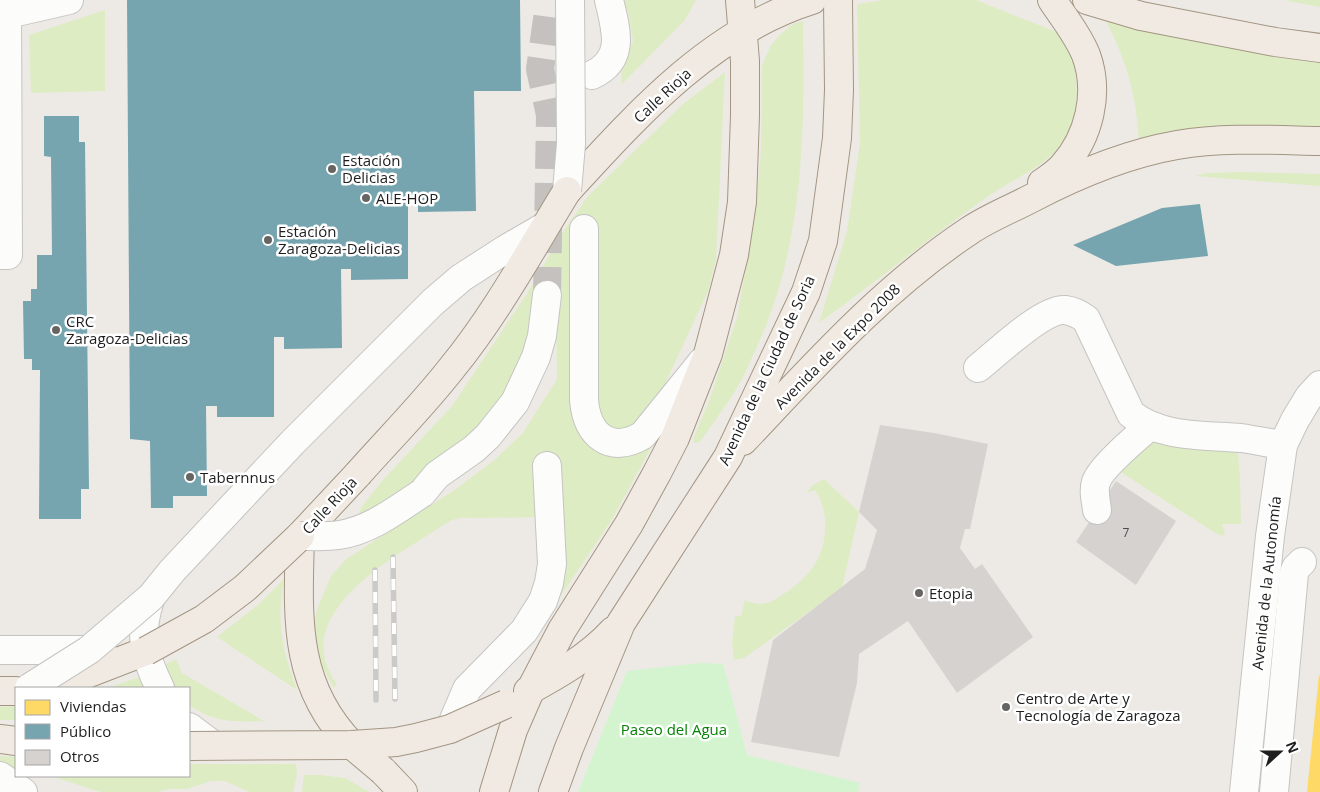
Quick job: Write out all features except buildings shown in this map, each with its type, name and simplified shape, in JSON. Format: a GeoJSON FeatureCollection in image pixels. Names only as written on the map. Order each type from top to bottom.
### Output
{"type":"FeatureCollection","features":[{"type":"Feature","properties":{"kind":"main road"},"geometry":{"type":"LineString","coordinates":[[494,792],[513,730],[530,691],[562,630],[629,524],[657,473],[678,430],[708,354],[734,255],[742,202],[745,61],[740,0]]}},
{"type":"Feature","properties":{"kind":"main road","name":"Calle Rioja"},"geometry":{"type":"LineString","coordinates":[[40,687],[71,680],[146,651],[204,619],[245,588],[300,536],[405,423],[452,369],[500,300],[567,191],[666,89],[706,55],[742,31],[773,15],[812,0]]}},
{"type":"Feature","properties":{"kind":"main road","name":"Avenida de la Ciudad de Soria"},"geometry":{"type":"LineString","coordinates":[[553,792],[569,748],[621,623],[728,457],[806,292],[823,241],[837,138],[839,90],[838,0]]}},
{"type":"Feature","properties":{"kind":"main road"},"geometry":{"type":"LineString","coordinates":[[1052,0],[1081,44],[1090,70],[1092,88],[1090,111],[1080,142],[1053,182]]}},
{"type":"Feature","properties":{"kind":"main road"},"geometry":{"type":"LineString","coordinates":[[1087,0],[1141,16],[1275,42],[1320,48]]}},
{"type":"Feature","properties":{"kind":"main road"},"geometry":{"type":"LineString","coordinates":[[1053,182],[1151,150],[1178,145],[1247,139],[1320,141]]}},
{"type":"Feature","properties":{"kind":"main road","name":"Avenida de la Expo 2008"},"geometry":{"type":"LineString","coordinates":[[728,457],[869,311],[924,263],[971,230],[1031,192],[1053,182]]}},
{"type":"Feature","properties":{"kind":"main road"},"geometry":{"type":"LineString","coordinates":[[300,536],[298,603],[302,647],[308,672],[325,711],[342,735],[383,771],[402,792]]}},
{"type":"Feature","properties":{"kind":"main road"},"geometry":{"type":"LineString","coordinates":[[201,746],[375,744],[416,738],[450,729],[506,704],[582,659],[621,623]]}},
{"type":"Feature","properties":{"kind":"main road"},"geometry":{"type":"LineString","coordinates":[[0,691],[15,691]]}},
{"type":"Feature","properties":{"kind":"main road"},"geometry":{"type":"LineString","coordinates":[[0,739],[15,741]]}},
{"type":"Feature","properties":{"kind":"street"},"geometry":{"type":"LineString","coordinates":[[0,255],[8,255],[5,9],[69,0]]}},
{"type":"Feature","properties":{"kind":"street"},"geometry":{"type":"LineString","coordinates":[[567,191],[571,144],[570,0]]}},
{"type":"Feature","properties":{"kind":"street"},"geometry":{"type":"LineString","coordinates":[[592,75],[608,65],[616,46],[617,33],[609,0]]}},
{"type":"Feature","properties":{"kind":"street","name":"Calle Rioja"},"geometry":{"type":"LineString","coordinates":[[31,687],[89,650],[151,598],[172,571],[293,442],[433,302],[461,278],[506,249],[544,228]]}},
{"type":"Feature","properties":{"kind":"street"},"geometry":{"type":"LineString","coordinates":[[584,229],[584,400],[588,423],[594,432],[614,443],[634,441],[643,436],[708,354]]}},
{"type":"Feature","properties":{"kind":"street"},"geometry":{"type":"LineString","coordinates":[[300,536],[325,537],[355,531],[386,517],[422,493],[437,475],[488,436],[515,402],[536,357],[542,336],[547,295]]}},
{"type":"Feature","properties":{"kind":"street"},"geometry":{"type":"LineString","coordinates":[[978,368],[1038,320],[1050,313],[1063,310],[1077,313],[1086,319],[1094,334],[1130,414],[1150,426],[1166,431],[1283,445]]}},
{"type":"Feature","properties":{"kind":"street"},"geometry":{"type":"LineString","coordinates":[[422,493],[443,487],[459,479],[481,463],[508,437],[535,398],[556,353]]}},
{"type":"Feature","properties":{"kind":"street","name":"Avenida de la Autonomía"},"geometry":{"type":"LineString","coordinates":[[1244,792],[1270,536],[1283,445],[1309,397],[1320,385]]}},
{"type":"Feature","properties":{"kind":"street"},"geometry":{"type":"LineString","coordinates":[[1096,510],[1094,489],[1100,475],[1150,426]]}},
{"type":"Feature","properties":{"kind":"street"},"geometry":{"type":"LineString","coordinates":[[450,729],[467,689],[524,631],[543,601],[549,583],[552,564],[547,466]]}},
{"type":"Feature","properties":{"kind":"street"},"geometry":{"type":"LineString","coordinates":[[1270,536],[1288,555],[1311,560]]}},
{"type":"Feature","properties":{"kind":"street","name":"Avenida de la Autonomía"},"geometry":{"type":"LineString","coordinates":[[1274,792],[1294,573],[1296,568],[1311,560]]}},
{"type":"Feature","properties":{"kind":"street"},"geometry":{"type":"LineString","coordinates":[[151,598],[144,614],[143,626],[146,651],[160,687]]}},
{"type":"Feature","properties":{"kind":"street"},"geometry":{"type":"LineString","coordinates":[[7,650],[146,651]]}},
{"type":"Feature","properties":{"kind":"street"},"geometry":{"type":"LineString","coordinates":[[190,729],[201,746]]}},
{"type":"Feature","properties":{"kind":"street"},"geometry":{"type":"LineString","coordinates":[[0,776],[23,792]]}},
{"type":"Feature","properties":{"kind":"green space"},"geometry":{"type":"Polygon","coordinates":[[[622,0],[696,0],[685,20],[622,84],[621,70],[633,41],[628,11],[622,0]]]}},
{"type":"Feature","properties":{"kind":"green space"},"geometry":{"type":"Polygon","coordinates":[[[885,0],[976,0],[1059,33],[1072,58],[1075,72],[1077,87],[1074,115],[1058,149],[1044,162],[977,204],[819,323],[847,231],[860,143],[857,4],[885,0]]]}},
{"type":"Feature","properties":{"kind":"green space"},"geometry":{"type":"Polygon","coordinates":[[[1284,0],[1320,0],[1320,7],[1284,0]]]}},
{"type":"Feature","properties":{"kind":"green space"},"geometry":{"type":"Polygon","coordinates":[[[105,10],[105,91],[31,93],[29,35],[105,10]]]}},
{"type":"Feature","properties":{"kind":"green space"},"geometry":{"type":"Polygon","coordinates":[[[803,21],[802,148],[792,231],[783,271],[771,312],[743,378],[700,442],[695,443],[693,439],[708,404],[737,318],[756,207],[761,151],[762,65],[771,45],[783,32],[793,24],[803,21]]]}},
{"type":"Feature","properties":{"kind":"green space"},"geometry":{"type":"Polygon","coordinates":[[[1106,21],[1320,61],[1320,127],[1269,126],[1139,143],[1136,110],[1130,80],[1120,51],[1106,21]]]}},
{"type":"Feature","properties":{"kind":"green space"},"geometry":{"type":"Polygon","coordinates":[[[725,72],[716,260],[708,291],[654,408],[637,431],[584,431],[658,435],[611,521],[548,615],[539,517],[461,518],[452,520],[442,526],[379,568],[343,601],[330,620],[324,640],[326,662],[337,684],[334,688],[320,663],[314,636],[314,623],[318,607],[331,576],[346,559],[456,489],[493,461],[523,433],[557,379],[556,301],[529,349],[518,378],[458,452],[357,518],[362,506],[382,481],[452,406],[526,295],[565,229],[588,196],[683,104],[725,72]]]}},
{"type":"Feature","properties":{"kind":"green space"},"geometry":{"type":"Polygon","coordinates":[[[1207,173],[1320,174],[1320,186],[1195,176],[1207,173]]]}},
{"type":"Feature","properties":{"kind":"green space"},"geometry":{"type":"Polygon","coordinates":[[[1146,440],[1237,444],[1241,524],[1222,524],[1225,533],[1222,536],[1217,534],[1116,469],[1146,440]]]}},
{"type":"Feature","properties":{"kind":"green space"},"geometry":{"type":"Polygon","coordinates":[[[824,479],[859,512],[842,588],[744,658],[734,660],[732,642],[735,616],[741,616],[745,600],[763,604],[777,598],[802,580],[818,559],[824,539],[825,518],[820,498],[815,490],[806,493],[813,485],[824,479]]]}},
{"type":"Feature","properties":{"kind":"green space"},"geometry":{"type":"Polygon","coordinates":[[[284,579],[281,608],[282,635],[297,690],[217,637],[259,604],[284,579]]]}},
{"type":"Feature","properties":{"kind":"green space"},"geometry":{"type":"Polygon","coordinates":[[[176,659],[182,673],[264,721],[225,720],[198,711],[190,706],[190,687],[173,687],[164,665],[176,659]]]}},
{"type":"Feature","properties":{"kind":"green space","name":"Paseo del Agua"},"geometry":{"type":"Polygon","coordinates":[[[700,663],[723,664],[747,755],[860,783],[858,792],[578,792],[627,671],[700,663]]]}},
{"type":"Feature","properties":{"kind":"green space"},"geometry":{"type":"Polygon","coordinates":[[[140,677],[146,687],[110,687],[140,677]]]}},
{"type":"Feature","properties":{"kind":"green space"},"geometry":{"type":"Polygon","coordinates":[[[15,706],[15,720],[0,720],[0,707],[15,706]]]}},
{"type":"Feature","properties":{"kind":"green space"},"geometry":{"type":"Polygon","coordinates":[[[0,756],[15,757],[15,776],[0,767],[0,756]]]}},
{"type":"Feature","properties":{"kind":"green space"},"geometry":{"type":"Polygon","coordinates":[[[190,764],[296,764],[297,775],[293,792],[249,792],[225,781],[211,781],[187,789],[170,789],[157,792],[100,792],[54,777],[190,777],[190,764]]]}},
{"type":"Feature","properties":{"kind":"green space"},"geometry":{"type":"Polygon","coordinates":[[[304,775],[345,778],[369,792],[302,792],[304,775]]]}},
{"type":"Feature","properties":{"kind":"green space"},"geometry":{"type":"Polygon","coordinates":[[[18,777],[29,777],[28,783],[18,777]]]}},
{"type":"Feature","properties":{"kind":"tunnel"},"geometry":{"type":"LineString","coordinates":[[547,295],[550,115],[540,69],[548,12]]}},
{"type":"Feature","properties":{"kind":"railway"},"geometry":{"type":"LineString","coordinates":[[393,557],[395,699]]}},
{"type":"Feature","properties":{"kind":"railway"},"geometry":{"type":"LineString","coordinates":[[375,570],[376,700]]}},
{"type":"Feature","properties":{"kind":"place","name":"Estación Delicias"},"geometry":{"type":"Point","coordinates":[332,169]}},
{"type":"Feature","properties":{"kind":"place","name":"ALE-HOP"},"geometry":{"type":"Point","coordinates":[366,198]}},
{"type":"Feature","properties":{"kind":"place","name":"Estación Zaragoza-Delicias"},"geometry":{"type":"Point","coordinates":[268,240]}},
{"type":"Feature","properties":{"kind":"place","name":"CRC Zaragoza-Delicias"},"geometry":{"type":"Point","coordinates":[56,330]}},
{"type":"Feature","properties":{"kind":"place","name":"Tabernnus"},"geometry":{"type":"Point","coordinates":[190,477]}},
{"type":"Feature","properties":{"kind":"place","name":"Etopia"},"geometry":{"type":"Point","coordinates":[919,593]}},
{"type":"Feature","properties":{"kind":"place","name":"Centro de Arte y Tecnología de Zaragoza"},"geometry":{"type":"Point","coordinates":[1006,707]}}]}
